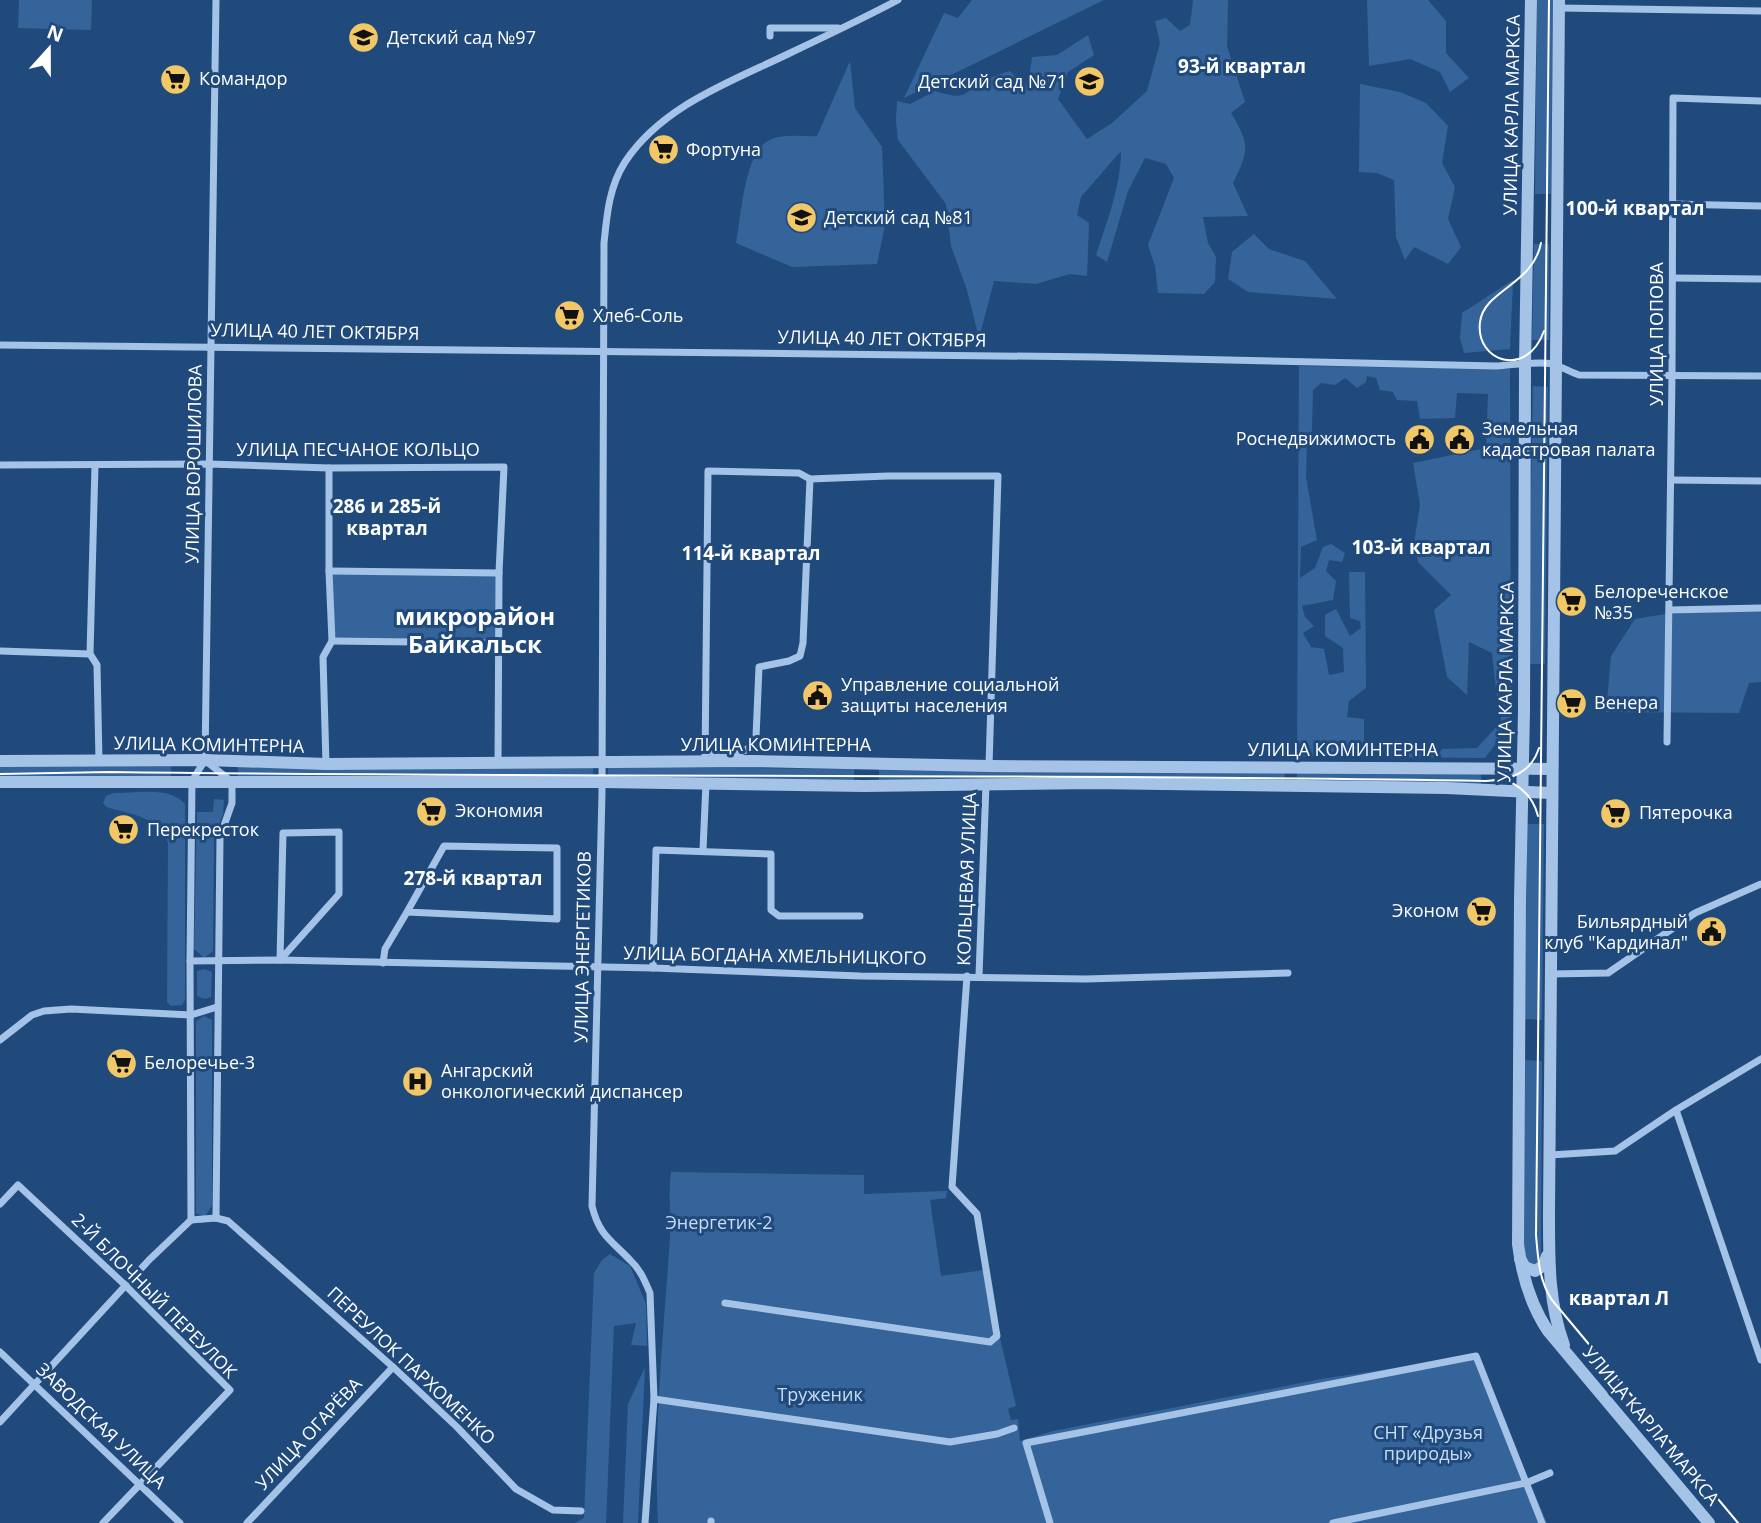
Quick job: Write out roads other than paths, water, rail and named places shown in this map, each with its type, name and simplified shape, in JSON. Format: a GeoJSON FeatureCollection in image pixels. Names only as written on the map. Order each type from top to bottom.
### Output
{"type":"FeatureCollection","features":[{"type":"Feature","properties":{"kind":"street","name":"УЛИЦА ВОРОШИЛОВА"},"geometry":{"type":"LineString","coordinates":[[205,760],[216,0]]}},
{"type":"Feature","properties":{"kind":"street","name":"УЛИЦА ЭНЕРГЕТИКОВ"},"geometry":{"type":"LineString","coordinates":[[645,1523],[654,1399],[650,1293],[644,1278],[632,1261],[600,1231],[592,1206],[602,782],[604,243],[608,203],[612,186],[626,160],[658,125],[683,106],[898,0]]}},
{"type":"Feature","properties":{"kind":"street","name":"УЛИЦА КАРЛА МАРКСА"},"geometry":{"type":"LineString","coordinates":[[1531,0],[1525,365],[1518,1171],[1520,1258],[1527,1291],[1535,1311],[1548,1331],[1709,1523]]}},
{"type":"Feature","properties":{"kind":"street"},"geometry":{"type":"LineString","coordinates":[[1559,4],[1761,12]]}},
{"type":"Feature","properties":{"kind":"street","name":"УЛИЦА КАРЛА МАРКСА"},"geometry":{"type":"LineString","coordinates":[[1559,4],[1549,1242],[1550,1286],[1556,1321],[1566,1352]]}},
{"type":"Feature","properties":{"kind":"street"},"geometry":{"type":"LineString","coordinates":[[770,36],[770,28],[839,28]]}},
{"type":"Feature","properties":{"kind":"street","name":"УЛИЦА ПОПОВА"},"geometry":{"type":"LineString","coordinates":[[1667,742],[1673,98],[1761,101]]}},
{"type":"Feature","properties":{"kind":"street"},"geometry":{"type":"LineString","coordinates":[[1672,204],[1761,206]]}},
{"type":"Feature","properties":{"kind":"street"},"geometry":{"type":"LineString","coordinates":[[1673,278],[1761,279]]}},
{"type":"Feature","properties":{"kind":"street","name":"УЛИЦА 40 ЛЕТ ОКТЯБРЯ"},"geometry":{"type":"LineString","coordinates":[[0,345],[1555,365],[1579,374],[1761,376]]}},
{"type":"Feature","properties":{"kind":"street","name":"УЛИЦА ПЕСЧАНОЕ КОЛЬЦО"},"geometry":{"type":"LineString","coordinates":[[0,464],[504,467],[499,573],[498,763]]}},
{"type":"Feature","properties":{"kind":"street"},"geometry":{"type":"LineString","coordinates":[[95,466],[90,654],[97,665],[99,761]]}},
{"type":"Feature","properties":{"kind":"street"},"geometry":{"type":"LineString","coordinates":[[326,764],[323,657],[332,641],[329,468]]}},
{"type":"Feature","properties":{"kind":"street"},"geometry":{"type":"LineString","coordinates":[[810,479],[803,643],[800,656],[759,667],[757,737],[753,746],[744,753],[706,757],[708,471],[799,473],[810,479],[998,476],[989,766]]}},
{"type":"Feature","properties":{"kind":"street"},"geometry":{"type":"LineString","coordinates":[[1671,480],[1761,481]]}},
{"type":"Feature","properties":{"kind":"street"},"geometry":{"type":"LineString","coordinates":[[329,571],[499,573]]}},
{"type":"Feature","properties":{"kind":"street"},"geometry":{"type":"LineString","coordinates":[[1670,610],[1761,608]]}},
{"type":"Feature","properties":{"kind":"street"},"geometry":{"type":"LineString","coordinates":[[332,641],[499,643]]}},
{"type":"Feature","properties":{"kind":"street"},"geometry":{"type":"LineString","coordinates":[[0,651],[90,654]]}},
{"type":"Feature","properties":{"kind":"street","name":"УЛИЦА КОМИНТЕРНА"},"geometry":{"type":"LineString","coordinates":[[0,761],[205,760],[326,764],[602,762],[706,757],[989,766],[1552,769]]}},
{"type":"Feature","properties":{"kind":"street"},"geometry":{"type":"LineString","coordinates":[[0,1422],[125,1285],[191,1220],[216,1218],[220,837],[232,803],[232,782],[205,760],[192,781],[191,1220]]}},
{"type":"Feature","properties":{"kind":"street","name":"УЛИЦА КОМИНТЕРНА"},"geometry":{"type":"LineString","coordinates":[[0,782],[1292,786],[1551,793]]}},
{"type":"Feature","properties":{"kind":"street"},"geometry":{"type":"LineString","coordinates":[[703,850],[706,783]]}},
{"type":"Feature","properties":{"kind":"street","name":"КОЛЬЦЕВАЯ УЛИЦА"},"geometry":{"type":"LineString","coordinates":[[979,976],[986,784]]}},
{"type":"Feature","properties":{"kind":"street"},"geometry":{"type":"LineString","coordinates":[[339,832],[339,894],[280,960],[283,833],[339,832]]}},
{"type":"Feature","properties":{"kind":"street"},"geometry":{"type":"LineString","coordinates":[[383,962],[385,949],[444,846],[557,848],[557,919],[407,912]]}},
{"type":"Feature","properties":{"kind":"street"},"geometry":{"type":"LineString","coordinates":[[653,968],[656,850],[772,853],[771,910],[779,916],[860,916]]}},
{"type":"Feature","properties":{"kind":"street"},"geometry":{"type":"LineString","coordinates":[[1550,974],[1608,973],[1695,913],[1761,884]]}},
{"type":"Feature","properties":{"kind":"street","name":"УЛИЦА БОГДАНА ХМЕЛЬНИЦКОГО"},"geometry":{"type":"LineString","coordinates":[[190,961],[383,962],[860,976],[1086,979],[1288,972]]}},
{"type":"Feature","properties":{"kind":"street"},"geometry":{"type":"LineString","coordinates":[[725,1303],[990,1342],[997,1336],[977,1214],[953,1187],[967,976]]}},
{"type":"Feature","properties":{"kind":"street"},"geometry":{"type":"LineString","coordinates":[[0,1040],[32,1015],[44,1011],[71,1009],[191,1015],[217,1007]]}},
{"type":"Feature","properties":{"kind":"street"},"geometry":{"type":"LineString","coordinates":[[1550,1155],[1615,1152],[1676,1110],[1761,1059]]}},
{"type":"Feature","properties":{"kind":"street"},"geometry":{"type":"LineString","coordinates":[[1676,1110],[1761,1360]]}},
{"type":"Feature","properties":{"kind":"street","name":"2-Й БЛОЧНЫЙ ПЕРЕУЛОК"},"geometry":{"type":"LineString","coordinates":[[0,1204],[18,1185],[125,1285],[230,1390],[103,1523]]}},
{"type":"Feature","properties":{"kind":"street","name":"ПЕРЕУЛОК ПАРХОМЕНКО"},"geometry":{"type":"LineString","coordinates":[[216,1218],[228,1221],[393,1367],[457,1427],[516,1489],[553,1510],[581,1511]]}},
{"type":"Feature","properties":{"kind":"street"},"geometry":{"type":"LineString","coordinates":[[1520,1258],[1527,1269],[1540,1270],[1546,1260],[1549,1242]]}},
{"type":"Feature","properties":{"kind":"street","name":"ЗАВОДСКАЯ УЛИЦА"},"geometry":{"type":"LineString","coordinates":[[0,1352],[180,1523]]}},
{"type":"Feature","properties":{"kind":"street"},"geometry":{"type":"LineString","coordinates":[[1050,1523],[1026,1443],[1476,1356],[1542,1523]]}},
{"type":"Feature","properties":{"kind":"street","name":"УЛИЦА ОГАРЁВА"},"geometry":{"type":"LineString","coordinates":[[247,1523],[393,1367]]}},
{"type":"Feature","properties":{"kind":"street"},"geometry":{"type":"LineString","coordinates":[[654,1399],[950,1442],[997,1434],[1014,1428]]}},
{"type":"Feature","properties":{"kind":"street"},"geometry":{"type":"LineString","coordinates":[[1334,1523],[1526,1483],[1550,1473]]}},
{"type":"Feature","properties":{"kind":"tram line"},"geometry":{"type":"LineString","coordinates":[[1549,0],[1536,1235],[1539,1261],[1544,1285],[1552,1300],[1738,1523]]}},
{"type":"Feature","properties":{"kind":"tram line"},"geometry":{"type":"LineString","coordinates":[[1541,243],[1529,269],[1490,302],[1483,311],[1480,322],[1481,336],[1486,347],[1504,360],[1515,360],[1526,355],[1536,346],[1544,331]]}},
{"type":"Feature","properties":{"kind":"tram line"},"geometry":{"type":"LineString","coordinates":[[0,774],[110,772],[1486,781],[1519,774],[1531,764],[1539,748]]}},
{"type":"Feature","properties":{"kind":"tram line"},"geometry":{"type":"LineString","coordinates":[[1500,778],[1524,792],[1533,802],[1538,816]]}},
{"type":"Feature","properties":{"kind":"place","name":"Детский сад №97"},"geometry":{"type":"Point","coordinates":[364,38]}},
{"type":"Feature","properties":{"kind":"place","name":"Командор"},"geometry":{"type":"Point","coordinates":[176,79]}},
{"type":"Feature","properties":{"kind":"place","name":"Детский сад №71"},"geometry":{"type":"Point","coordinates":[1090,82]}},
{"type":"Feature","properties":{"kind":"place","name":"Фортуна"},"geometry":{"type":"Point","coordinates":[663,150]}},
{"type":"Feature","properties":{"kind":"place","name":"Детский сад №81"},"geometry":{"type":"Point","coordinates":[801,218]}},
{"type":"Feature","properties":{"kind":"place","name":"Хлеб-Соль"},"geometry":{"type":"Point","coordinates":[570,316]}},
{"type":"Feature","properties":{"kind":"place","name":"Роснедвижимость"},"geometry":{"type":"Point","coordinates":[1419,439]}},
{"type":"Feature","properties":{"kind":"place","name":"Земельная кадастровая палата"},"geometry":{"type":"Point","coordinates":[1459,439]}},
{"type":"Feature","properties":{"kind":"place","name":"Белореченское №35"},"geometry":{"type":"Point","coordinates":[1571,602]}},
{"type":"Feature","properties":{"kind":"place","name":"Управление социальной защиты населения"},"geometry":{"type":"Point","coordinates":[818,695]}},
{"type":"Feature","properties":{"kind":"place","name":"Венера"},"geometry":{"type":"Point","coordinates":[1571,703]}},
{"type":"Feature","properties":{"kind":"place","name":"Экономия"},"geometry":{"type":"Point","coordinates":[432,811]}},
{"type":"Feature","properties":{"kind":"place","name":"Пятерочка"},"geometry":{"type":"Point","coordinates":[1616,813]}},
{"type":"Feature","properties":{"kind":"place","name":"Перекресток"},"geometry":{"type":"Point","coordinates":[124,830]}},
{"type":"Feature","properties":{"kind":"place","name":"Эконом"},"geometry":{"type":"Point","coordinates":[1482,911]}},
{"type":"Feature","properties":{"kind":"place","name":"Бильярдный клуб \"Кардинал\""},"geometry":{"type":"Point","coordinates":[1711,932]}},
{"type":"Feature","properties":{"kind":"place","name":"Белоречье-3"},"geometry":{"type":"Point","coordinates":[121,1063]}},
{"type":"Feature","properties":{"kind":"place","name":"Ангарский онкологический диспансер"},"geometry":{"type":"Point","coordinates":[418,1081]}},
{"type":"Feature","properties":{"kind":"district","name":"93-й квартал"},"geometry":{"type":"Point","coordinates":[1242,66]}},
{"type":"Feature","properties":{"kind":"district","name":"100-й квартал"},"geometry":{"type":"Point","coordinates":[1635,208]}},
{"type":"Feature","properties":{"kind":"district","name":"286 и 285-й квартал"},"geometry":{"type":"Point","coordinates":[387,517]}},
{"type":"Feature","properties":{"kind":"district","name":"103-й квартал"},"geometry":{"type":"Point","coordinates":[1421,547]}},
{"type":"Feature","properties":{"kind":"district","name":"114-й квартал"},"geometry":{"type":"Point","coordinates":[751,553]}},
{"type":"Feature","properties":{"kind":"district","name":"микрорайон Байкальск"},"geometry":{"type":"Point","coordinates":[475,631]}},
{"type":"Feature","properties":{"kind":"district","name":"278-й квартал"},"geometry":{"type":"Point","coordinates":[473,878]}},
{"type":"Feature","properties":{"kind":"district","name":"квартал Л"},"geometry":{"type":"Point","coordinates":[1619,1298]}},
{"type":"Feature","properties":{"kind":"park label","name":"Энергетик-2"},"geometry":{"type":"Point","coordinates":[719,1223]}},
{"type":"Feature","properties":{"kind":"park label","name":"Труженик"},"geometry":{"type":"Point","coordinates":[820,1395]}},
{"type":"Feature","properties":{"kind":"park label","name":"СНТ «Друзья природы»"},"geometry":{"type":"Point","coordinates":[1428,1443]}}]}
